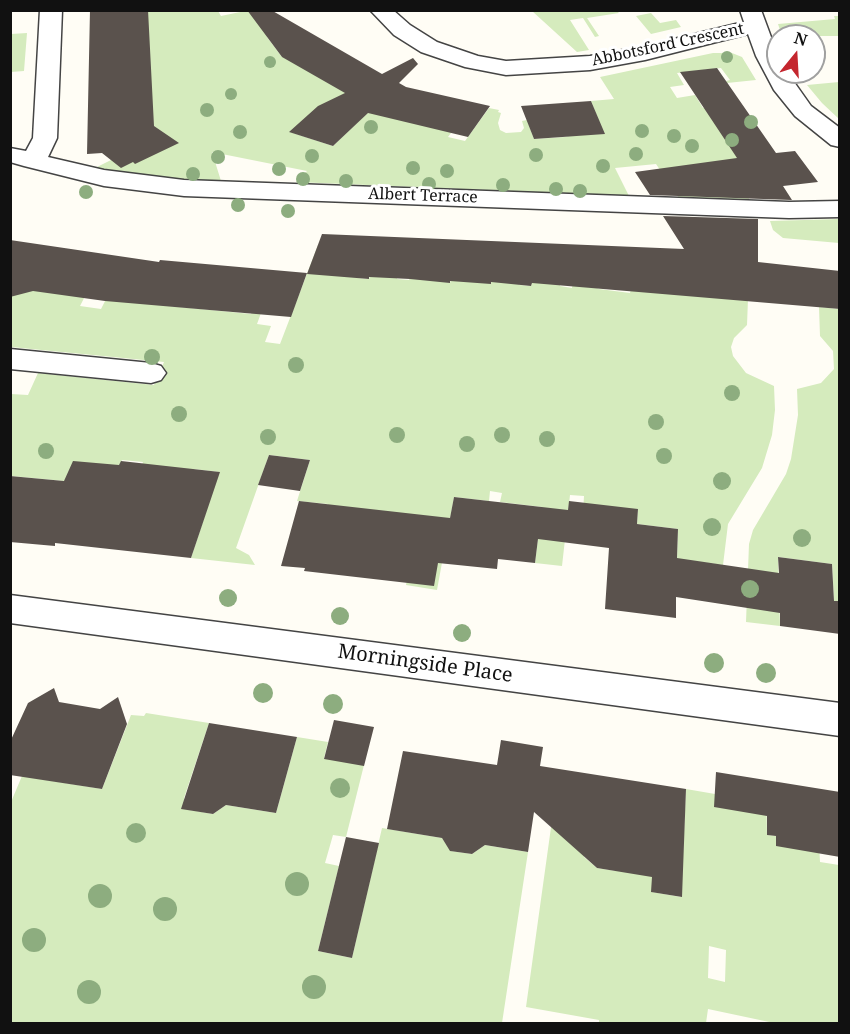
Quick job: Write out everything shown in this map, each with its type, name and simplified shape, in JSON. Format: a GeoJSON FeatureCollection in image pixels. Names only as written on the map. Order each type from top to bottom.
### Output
{"type":"FeatureCollection","features":[{"type":"Feature","properties":{"kind":"street"},"geometry":{"type":"LineString","coordinates":[[22,158],[45,138],[51,10]]}},
{"type":"Feature","properties":{"kind":"street","name":"Abbotsford Crescent"},"geometry":{"type":"LineString","coordinates":[[380,10],[402,30],[429,47],[473,62],[506,68],[590,63],[645,53],[753,18]]}},
{"type":"Feature","properties":{"kind":"street"},"geometry":{"type":"LineString","coordinates":[[753,18],[776,73],[793,100],[812,120],[840,140]]}},
{"type":"Feature","properties":{"kind":"street","name":"Albert Terrace"},"geometry":{"type":"LineString","coordinates":[[22,158],[104,178],[184,188],[789,210],[840,209]]}},
{"type":"Feature","properties":{"kind":"street"},"geometry":{"type":"LineString","coordinates":[[10,359],[151,373]]}},
{"type":"Feature","properties":{"kind":"street","name":"Morningside Place"},"geometry":{"type":"LineString","coordinates":[[10,609],[840,720]]}},
{"type":"Feature","properties":{"kind":"green space"},"geometry":{"type":"Polygon","coordinates":[[[129,10],[218,11],[221,16],[245,11],[268,11],[267,37],[282,57],[306,52],[356,98],[290,132],[333,146],[380,101],[454,129],[448,137],[465,141],[489,108],[499,110],[498,112],[501,113],[498,123],[500,130],[506,133],[521,132],[524,128],[522,121],[527,120],[534,139],[565,137],[601,126],[591,101],[614,99],[600,77],[713,53],[732,53],[742,57],[756,80],[727,83],[726,81],[730,80],[721,68],[677,73],[684,85],[670,87],[677,98],[695,95],[703,108],[734,104],[746,121],[749,201],[679,198],[656,164],[615,168],[629,196],[296,182],[307,171],[212,152],[221,181],[158,179],[105,171],[97,167],[111,160],[115,149],[129,10]]]}},
{"type":"Feature","properties":{"kind":"green space"},"geometry":{"type":"Polygon","coordinates":[[[616,10],[619,13],[587,18],[599,36],[595,37],[583,18],[570,20],[589,50],[577,52],[532,11],[616,10]]]}},
{"type":"Feature","properties":{"kind":"green space"},"geometry":{"type":"Polygon","coordinates":[[[651,13],[660,23],[676,20],[681,27],[651,34],[636,16],[651,13]]]}},
{"type":"Feature","properties":{"kind":"green space"},"geometry":{"type":"Polygon","coordinates":[[[834,16],[839,16],[839,36],[826,36],[826,24],[778,24],[835,19],[834,16]]]}},
{"type":"Feature","properties":{"kind":"green space"},"geometry":{"type":"Polygon","coordinates":[[[27,33],[24,71],[11,72],[11,34],[27,33]]]}},
{"type":"Feature","properties":{"kind":"green space"},"geometry":{"type":"Polygon","coordinates":[[[840,82],[839,119],[807,85],[840,82]]]}},
{"type":"Feature","properties":{"kind":"green space"},"geometry":{"type":"Polygon","coordinates":[[[839,219],[839,243],[783,238],[773,230],[770,221],[839,219]]]}},
{"type":"Feature","properties":{"kind":"green space"},"geometry":{"type":"Polygon","coordinates":[[[318,245],[334,246],[358,278],[369,279],[372,268],[400,269],[397,279],[409,280],[413,270],[450,283],[453,272],[491,283],[493,273],[521,275],[519,285],[531,286],[534,275],[561,276],[560,286],[572,288],[573,277],[599,289],[630,293],[633,279],[748,299],[747,325],[734,338],[731,347],[733,356],[746,373],[774,386],[775,410],[772,435],[762,468],[728,524],[723,565],[677,559],[678,529],[637,524],[638,509],[583,513],[584,496],[570,495],[562,566],[535,563],[542,507],[500,502],[502,493],[490,491],[489,501],[454,497],[437,590],[406,585],[417,534],[323,523],[328,504],[297,501],[310,460],[269,455],[236,548],[249,555],[255,565],[191,558],[219,472],[194,469],[183,498],[139,472],[143,462],[122,460],[108,491],[64,481],[11,476],[11,394],[28,395],[38,373],[154,385],[164,362],[11,347],[10,290],[103,261],[80,306],[101,309],[125,262],[140,303],[251,314],[252,312],[261,313],[257,324],[271,326],[265,342],[280,344],[318,245]]]}},
{"type":"Feature","properties":{"kind":"green space"},"geometry":{"type":"Polygon","coordinates":[[[819,307],[839,309],[839,601],[834,601],[832,564],[778,557],[780,626],[746,622],[749,544],[753,530],[786,474],[791,459],[798,415],[797,389],[821,383],[834,369],[833,351],[820,336],[819,307]]]}},
{"type":"Feature","properties":{"kind":"green space"},"geometry":{"type":"Polygon","coordinates":[[[146,713],[209,723],[184,798],[190,810],[213,814],[226,805],[276,813],[297,737],[328,742],[324,758],[364,765],[346,837],[333,835],[325,863],[339,866],[318,951],[352,958],[382,828],[442,838],[451,851],[472,854],[485,845],[528,852],[502,1023],[11,1024],[11,802],[22,776],[102,789],[131,715],[144,716],[146,713]]]}},
{"type":"Feature","properties":{"kind":"green space"},"geometry":{"type":"Polygon","coordinates":[[[559,770],[587,824],[584,857],[597,868],[616,871],[629,860],[653,864],[652,892],[681,897],[686,789],[715,794],[766,780],[767,835],[776,836],[776,846],[819,843],[820,862],[839,865],[839,1023],[774,1023],[708,1009],[706,1023],[599,1023],[599,1020],[526,1007],[559,770]],[[709,946],[708,978],[725,982],[726,950],[709,946]]]}},
{"type":"Feature","properties":{"kind":"building"},"geometry":{"type":"Polygon","coordinates":[[[90,10],[148,10],[154,126],[179,143],[135,164],[133,162],[121,168],[102,153],[87,154],[90,10]]]}},
{"type":"Feature","properties":{"kind":"building"},"geometry":{"type":"Polygon","coordinates":[[[247,10],[271,10],[382,74],[413,58],[418,64],[399,83],[406,87],[490,106],[468,137],[368,113],[333,146],[289,132],[318,106],[345,93],[282,57],[247,10]]]}},
{"type":"Feature","properties":{"kind":"building"},"geometry":{"type":"Polygon","coordinates":[[[717,68],[776,153],[795,151],[818,182],[783,186],[792,200],[650,195],[635,172],[737,158],[680,72],[717,68]]]}},
{"type":"Feature","properties":{"kind":"building"},"geometry":{"type":"Polygon","coordinates":[[[591,101],[605,134],[534,139],[521,106],[591,101]]]}},
{"type":"Feature","properties":{"kind":"building"},"geometry":{"type":"Polygon","coordinates":[[[663,216],[758,219],[758,262],[840,271],[840,309],[532,283],[531,286],[491,282],[491,284],[450,281],[450,283],[307,274],[322,234],[684,249],[663,216]]]}},
{"type":"Feature","properties":{"kind":"building"},"geometry":{"type":"Polygon","coordinates":[[[10,240],[159,262],[160,260],[307,273],[291,317],[105,301],[33,291],[10,297],[10,240]]]}},
{"type":"Feature","properties":{"kind":"building"},"geometry":{"type":"Polygon","coordinates":[[[269,455],[310,460],[300,491],[258,485],[269,455]]]}},
{"type":"Feature","properties":{"kind":"building"},"geometry":{"type":"Polygon","coordinates":[[[73,461],[119,465],[121,461],[220,472],[191,558],[55,543],[55,546],[10,542],[10,476],[64,481],[73,461]]]}},
{"type":"Feature","properties":{"kind":"building"},"geometry":{"type":"Polygon","coordinates":[[[454,497],[568,510],[569,501],[638,509],[637,524],[678,529],[677,558],[779,573],[778,557],[832,564],[834,601],[840,601],[840,634],[780,626],[780,613],[676,597],[676,618],[605,609],[609,548],[538,539],[535,563],[498,559],[497,569],[438,563],[434,586],[304,571],[305,568],[281,566],[299,501],[450,518],[454,497]]]}},
{"type":"Feature","properties":{"kind":"building"},"geometry":{"type":"Polygon","coordinates":[[[54,688],[59,702],[100,709],[118,697],[127,724],[102,789],[10,775],[10,742],[28,703],[54,688]]]}},
{"type":"Feature","properties":{"kind":"building"},"geometry":{"type":"Polygon","coordinates":[[[334,720],[374,727],[364,766],[324,759],[334,720]]]}},
{"type":"Feature","properties":{"kind":"building"},"geometry":{"type":"Polygon","coordinates":[[[209,723],[297,737],[276,813],[226,805],[213,814],[181,809],[209,723]]]}},
{"type":"Feature","properties":{"kind":"building"},"geometry":{"type":"Polygon","coordinates":[[[501,740],[543,747],[540,766],[686,789],[682,897],[651,892],[652,877],[597,868],[534,812],[528,852],[485,845],[472,854],[450,851],[442,838],[387,829],[403,751],[497,765],[501,740]]]}},
{"type":"Feature","properties":{"kind":"building"},"geometry":{"type":"Polygon","coordinates":[[[716,772],[840,792],[840,857],[776,846],[776,836],[767,835],[767,816],[714,807],[716,772]]]}},
{"type":"Feature","properties":{"kind":"building"},"geometry":{"type":"Polygon","coordinates":[[[346,837],[379,843],[352,958],[318,951],[346,837]]]}}]}
